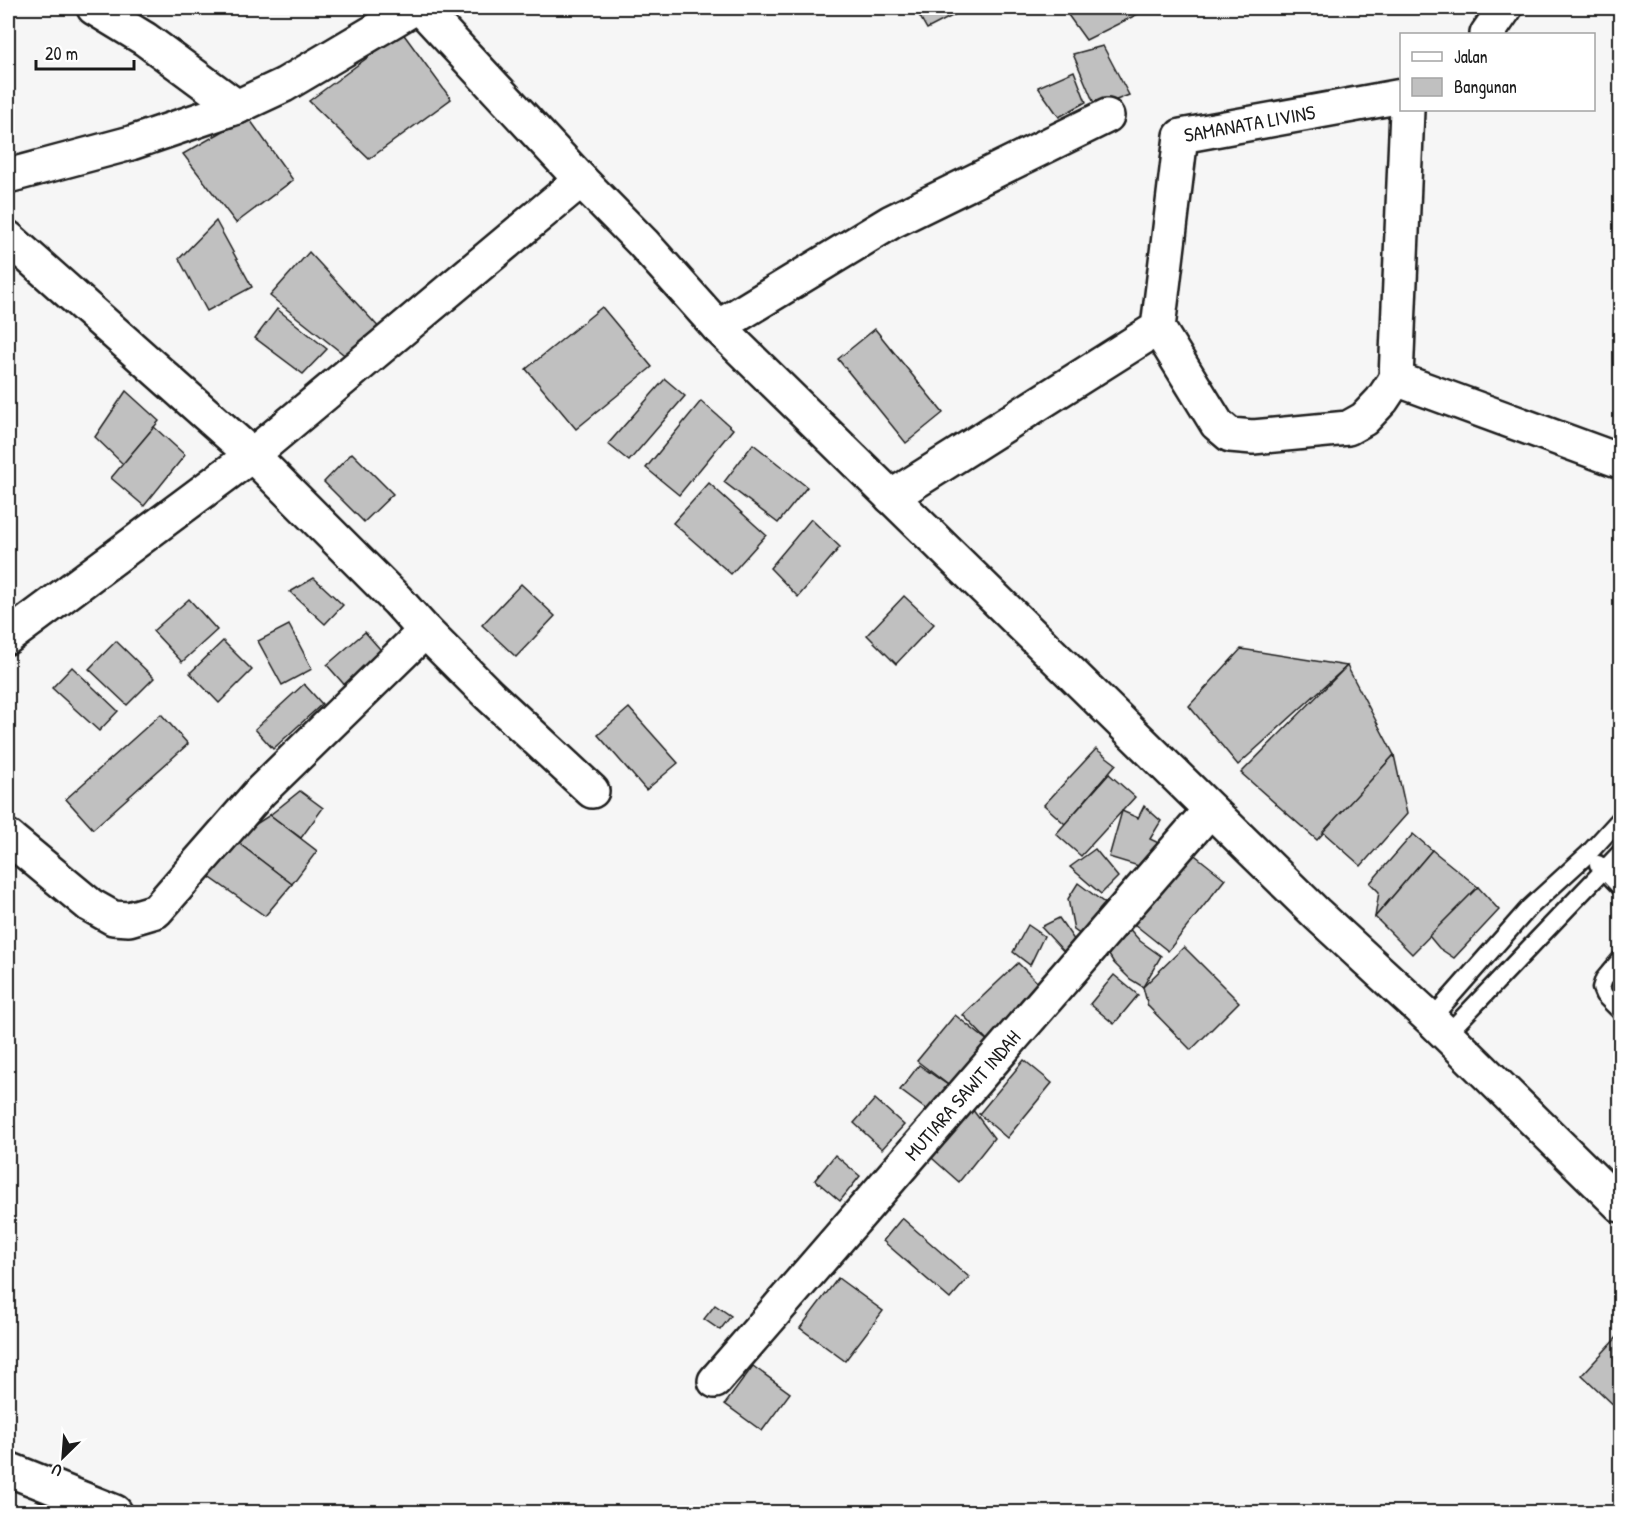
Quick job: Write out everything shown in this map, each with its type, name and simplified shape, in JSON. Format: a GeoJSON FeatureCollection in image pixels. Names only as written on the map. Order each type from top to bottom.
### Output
{"type":"FeatureCollection","features":[{"type":"Feature","properties":{"kind":"main road"},"geometry":{"type":"LineString","coordinates":[[94,8],[145,39],[237,107]]}},
{"type":"Feature","properties":{"kind":"main road"},"geometry":{"type":"LineString","coordinates":[[8,176],[131,143],[237,107],[285,85],[414,8]]}},
{"type":"Feature","properties":{"kind":"main road"},"geometry":{"type":"LineString","coordinates":[[421,8],[581,180],[643,243],[718,327],[1210,810],[1317,914],[1439,1027],[1620,1205]]}},
{"type":"Feature","properties":{"kind":"main road"},"geometry":{"type":"LineString","coordinates":[[1488,33],[1505,8]]}},
{"type":"Feature","properties":{"kind":"main road","name":"SAMANATA LIVINS"},"geometry":{"type":"LineString","coordinates":[[1158,328],[1181,136],[1400,96]]}},
{"type":"Feature","properties":{"kind":"main road"},"geometry":{"type":"LineString","coordinates":[[891,497],[1158,328],[1217,424],[1230,435],[1253,437],[1348,428],[1364,418],[1382,400],[1396,379],[1407,111]]}},
{"type":"Feature","properties":{"kind":"main road"},"geometry":{"type":"LineString","coordinates":[[718,327],[891,222],[1107,117]]}},
{"type":"Feature","properties":{"kind":"main road"},"geometry":{"type":"LineString","coordinates":[[8,637],[252,455],[581,180]]}},
{"type":"Feature","properties":{"kind":"main road"},"geometry":{"type":"LineString","coordinates":[[8,238],[252,455],[398,600],[425,631],[489,695],[592,791]]}},
{"type":"Feature","properties":{"kind":"main road"},"geometry":{"type":"LineString","coordinates":[[1396,379],[1620,461]]}},
{"type":"Feature","properties":{"kind":"main road"},"geometry":{"type":"LineString","coordinates":[[8,837],[90,905],[113,918],[129,919],[156,911],[260,792],[425,631]]}},
{"type":"Feature","properties":{"kind":"main road","name":"MUTIARA SAWIT INDAH"},"geometry":{"type":"LineString","coordinates":[[715,1381],[1210,810]]}},
{"type":"Feature","properties":{"kind":"main road"},"geometry":{"type":"LineString","coordinates":[[8,1469],[115,1512]]}},
{"type":"Feature","properties":{"kind":"lane"},"geometry":{"type":"LineString","coordinates":[[1439,1027],[1529,908],[1588,854],[1620,819]]}},
{"type":"Feature","properties":{"kind":"lane"},"geometry":{"type":"LineString","coordinates":[[1439,1027],[1604,871],[1620,853]]}},
{"type":"Feature","properties":{"kind":"lane"},"geometry":{"type":"LineString","coordinates":[[1588,854],[1620,887]]}},
{"type":"Feature","properties":{"kind":"lane"},"geometry":{"type":"LineString","coordinates":[[1620,960],[1604,978],[1601,988],[1604,995],[1620,1011]]}},
{"type":"Feature","properties":{"kind":"building"},"geometry":{"type":"Polygon","coordinates":[[[915,8],[956,8],[960,12],[927,29],[915,8]]]}},
{"type":"Feature","properties":{"kind":"building"},"geometry":{"type":"Polygon","coordinates":[[[1063,8],[1147,8],[1148,9],[1086,40],[1063,8]]]}},
{"type":"Feature","properties":{"kind":"building"},"geometry":{"type":"Polygon","coordinates":[[[1158,8],[1190,8],[1160,14],[1158,8]]]}},
{"type":"Feature","properties":{"kind":"building"},"geometry":{"type":"Polygon","coordinates":[[[402,32],[451,99],[369,159],[309,101],[402,32]]]}},
{"type":"Feature","properties":{"kind":"building"},"geometry":{"type":"Polygon","coordinates":[[[1103,46],[1129,95],[1096,108],[1073,54],[1103,46]]]}},
{"type":"Feature","properties":{"kind":"building"},"geometry":{"type":"Polygon","coordinates":[[[1074,71],[1086,102],[1059,117],[1038,87],[1074,71]]]}},
{"type":"Feature","properties":{"kind":"building"},"geometry":{"type":"Polygon","coordinates":[[[248,117],[293,180],[236,223],[183,154],[248,117]]]}},
{"type":"Feature","properties":{"kind":"building"},"geometry":{"type":"Polygon","coordinates":[[[216,221],[252,287],[207,311],[179,259],[216,221]]]}},
{"type":"Feature","properties":{"kind":"building"},"geometry":{"type":"Polygon","coordinates":[[[309,252],[385,334],[357,365],[270,296],[309,252]]]}},
{"type":"Feature","properties":{"kind":"building"},"geometry":{"type":"Polygon","coordinates":[[[602,307],[652,367],[576,429],[526,369],[602,307]]]}},
{"type":"Feature","properties":{"kind":"building"},"geometry":{"type":"Polygon","coordinates":[[[277,309],[327,349],[303,374],[255,338],[277,309]]]}},
{"type":"Feature","properties":{"kind":"building"},"geometry":{"type":"Polygon","coordinates":[[[875,329],[943,413],[906,443],[838,359],[875,329]]]}},
{"type":"Feature","properties":{"kind":"building"},"geometry":{"type":"Polygon","coordinates":[[[665,379],[685,396],[629,461],[608,444],[665,379]]]}},
{"type":"Feature","properties":{"kind":"building"},"geometry":{"type":"Polygon","coordinates":[[[126,391],[159,421],[123,464],[95,437],[126,391]]]}},
{"type":"Feature","properties":{"kind":"building"},"geometry":{"type":"Polygon","coordinates":[[[701,401],[733,429],[679,495],[646,468],[701,401]]]}},
{"type":"Feature","properties":{"kind":"building"},"geometry":{"type":"Polygon","coordinates":[[[154,427],[185,455],[144,506],[111,478],[154,427]]]}},
{"type":"Feature","properties":{"kind":"building"},"geometry":{"type":"Polygon","coordinates":[[[753,444],[807,487],[778,523],[724,482],[753,444]]]}},
{"type":"Feature","properties":{"kind":"building"},"geometry":{"type":"Polygon","coordinates":[[[352,453],[393,494],[364,522],[324,482],[352,453]]]}},
{"type":"Feature","properties":{"kind":"building"},"geometry":{"type":"Polygon","coordinates":[[[709,483],[766,535],[731,574],[673,523],[709,483]]]}},
{"type":"Feature","properties":{"kind":"building"},"geometry":{"type":"Polygon","coordinates":[[[811,519],[840,547],[798,597],[770,568],[811,519]]]}},
{"type":"Feature","properties":{"kind":"building"},"geometry":{"type":"Polygon","coordinates":[[[314,578],[343,605],[325,624],[290,592],[314,578]]]}},
{"type":"Feature","properties":{"kind":"building"},"geometry":{"type":"Polygon","coordinates":[[[521,584],[555,616],[516,657],[482,625],[521,584]]]}},
{"type":"Feature","properties":{"kind":"building"},"geometry":{"type":"Polygon","coordinates":[[[904,596],[934,624],[896,664],[867,635],[904,596]]]}},
{"type":"Feature","properties":{"kind":"building"},"geometry":{"type":"Polygon","coordinates":[[[189,599],[217,630],[182,662],[153,631],[189,599]]]}},
{"type":"Feature","properties":{"kind":"building"},"geometry":{"type":"Polygon","coordinates":[[[289,625],[312,669],[282,685],[258,641],[289,625]]]}},
{"type":"Feature","properties":{"kind":"building"},"geometry":{"type":"Polygon","coordinates":[[[365,632],[387,657],[349,690],[327,665],[365,632]]]}},
{"type":"Feature","properties":{"kind":"building"},"geometry":{"type":"Polygon","coordinates":[[[116,641],[154,678],[127,705],[89,669],[116,641]]]}},
{"type":"Feature","properties":{"kind":"building"},"geometry":{"type":"Polygon","coordinates":[[[223,641],[252,670],[219,703],[190,673],[223,641]]]}},
{"type":"Feature","properties":{"kind":"building"},"geometry":{"type":"Polygon","coordinates":[[[1241,649],[1347,666],[1238,765],[1189,706],[1241,649]]]}},
{"type":"Feature","properties":{"kind":"building"},"geometry":{"type":"Polygon","coordinates":[[[1347,666],[1394,755],[1317,840],[1241,773],[1347,666]]]}},
{"type":"Feature","properties":{"kind":"building"},"geometry":{"type":"Polygon","coordinates":[[[72,667],[118,711],[99,731],[52,688],[72,667]]]}},
{"type":"Feature","properties":{"kind":"building"},"geometry":{"type":"Polygon","coordinates":[[[304,684],[322,704],[273,749],[255,729],[304,684]]]}},
{"type":"Feature","properties":{"kind":"building"},"geometry":{"type":"Polygon","coordinates":[[[629,708],[678,763],[646,790],[598,735],[629,708]]]}},
{"type":"Feature","properties":{"kind":"building"},"geometry":{"type":"Polygon","coordinates":[[[161,714],[188,744],[93,829],[66,799],[161,714]]]}},
{"type":"Feature","properties":{"kind":"building"},"geometry":{"type":"Polygon","coordinates":[[[1096,749],[1116,764],[1065,824],[1044,805],[1096,749]]]}},
{"type":"Feature","properties":{"kind":"building"},"geometry":{"type":"Polygon","coordinates":[[[1394,755],[1407,814],[1361,866],[1323,832],[1394,755]]]}},
{"type":"Feature","properties":{"kind":"building"},"geometry":{"type":"Polygon","coordinates":[[[1109,774],[1135,797],[1081,856],[1056,834],[1109,774]]]}},
{"type":"Feature","properties":{"kind":"building"},"geometry":{"type":"Polygon","coordinates":[[[300,791],[323,808],[301,838],[270,815],[300,791]]]}},
{"type":"Feature","properties":{"kind":"building"},"geometry":{"type":"Polygon","coordinates":[[[1144,806],[1161,821],[1150,839],[1163,845],[1145,868],[1109,857],[1122,811],[1138,818],[1144,806]]]}},
{"type":"Feature","properties":{"kind":"building"},"geometry":{"type":"Polygon","coordinates":[[[270,815],[317,851],[292,884],[233,839],[270,815]]]}},
{"type":"Feature","properties":{"kind":"building"},"geometry":{"type":"Polygon","coordinates":[[[1413,834],[1432,850],[1375,917],[1379,892],[1370,883],[1413,834]]]}},
{"type":"Feature","properties":{"kind":"building"},"geometry":{"type":"Polygon","coordinates":[[[233,839],[292,884],[265,916],[208,876],[233,839]]]}},
{"type":"Feature","properties":{"kind":"building"},"geometry":{"type":"Polygon","coordinates":[[[1095,849],[1118,877],[1101,894],[1070,867],[1095,849]]]}},
{"type":"Feature","properties":{"kind":"building"},"geometry":{"type":"Polygon","coordinates":[[[1432,850],[1478,887],[1412,954],[1375,917],[1432,850]]]}},
{"type":"Feature","properties":{"kind":"building"},"geometry":{"type":"Polygon","coordinates":[[[1191,852],[1225,879],[1168,951],[1134,924],[1191,852]]]}},
{"type":"Feature","properties":{"kind":"building"},"geometry":{"type":"Polygon","coordinates":[[[1078,883],[1107,905],[1084,937],[1074,930],[1068,899],[1078,883]]]}},
{"type":"Feature","properties":{"kind":"building"},"geometry":{"type":"Polygon","coordinates":[[[1478,887],[1499,910],[1454,958],[1439,948],[1429,936],[1478,887]]]}},
{"type":"Feature","properties":{"kind":"building"},"geometry":{"type":"Polygon","coordinates":[[[1059,918],[1077,944],[1069,957],[1041,927],[1059,918]]]}},
{"type":"Feature","properties":{"kind":"building"},"geometry":{"type":"Polygon","coordinates":[[[1028,925],[1044,936],[1030,965],[1013,952],[1028,925]]]}},
{"type":"Feature","properties":{"kind":"building"},"geometry":{"type":"Polygon","coordinates":[[[1126,925],[1140,941],[1161,956],[1143,987],[1130,979],[1114,963],[1104,947],[1126,925]]]}},
{"type":"Feature","properties":{"kind":"building"},"geometry":{"type":"Polygon","coordinates":[[[1184,947],[1239,1002],[1191,1050],[1148,1006],[1143,987],[1184,947]]]}},
{"type":"Feature","properties":{"kind":"building"},"geometry":{"type":"Polygon","coordinates":[[[1018,963],[1044,989],[989,1042],[963,1015],[1018,963]]]}},
{"type":"Feature","properties":{"kind":"building"},"geometry":{"type":"Polygon","coordinates":[[[1114,975],[1138,995],[1114,1024],[1090,1004],[1114,975]]]}},
{"type":"Feature","properties":{"kind":"building"},"geometry":{"type":"Polygon","coordinates":[[[955,1015],[989,1042],[955,1090],[917,1061],[955,1015]]]}},
{"type":"Feature","properties":{"kind":"building"},"geometry":{"type":"Polygon","coordinates":[[[1024,1060],[1052,1083],[1007,1138],[979,1114],[1024,1060]]]}},
{"type":"Feature","properties":{"kind":"building"},"geometry":{"type":"Polygon","coordinates":[[[919,1065],[955,1090],[935,1116],[900,1090],[919,1065]]]}},
{"type":"Feature","properties":{"kind":"building"},"geometry":{"type":"Polygon","coordinates":[[[875,1099],[904,1125],[882,1149],[854,1123],[875,1099]]]}},
{"type":"Feature","properties":{"kind":"building"},"geometry":{"type":"Polygon","coordinates":[[[969,1105],[994,1138],[959,1182],[924,1151],[969,1105]]]}},
{"type":"Feature","properties":{"kind":"building"},"geometry":{"type":"Polygon","coordinates":[[[835,1155],[860,1176],[840,1201],[815,1180],[835,1155]]]}},
{"type":"Feature","properties":{"kind":"building"},"geometry":{"type":"Polygon","coordinates":[[[902,1218],[969,1277],[950,1299],[883,1241],[902,1218]]]}},
{"type":"Feature","properties":{"kind":"building"},"geometry":{"type":"Polygon","coordinates":[[[838,1278],[883,1311],[845,1361],[800,1328],[838,1278]]]}},
{"type":"Feature","properties":{"kind":"building"},"geometry":{"type":"Polygon","coordinates":[[[715,1305],[731,1316],[720,1330],[704,1319],[715,1305]]]}},
{"type":"Feature","properties":{"kind":"building"},"geometry":{"type":"Polygon","coordinates":[[[1620,1334],[1620,1411],[1582,1375],[1620,1334]]]}},
{"type":"Feature","properties":{"kind":"building"},"geometry":{"type":"Polygon","coordinates":[[[753,1366],[790,1393],[762,1431],[725,1404],[753,1366]]]}}]}
